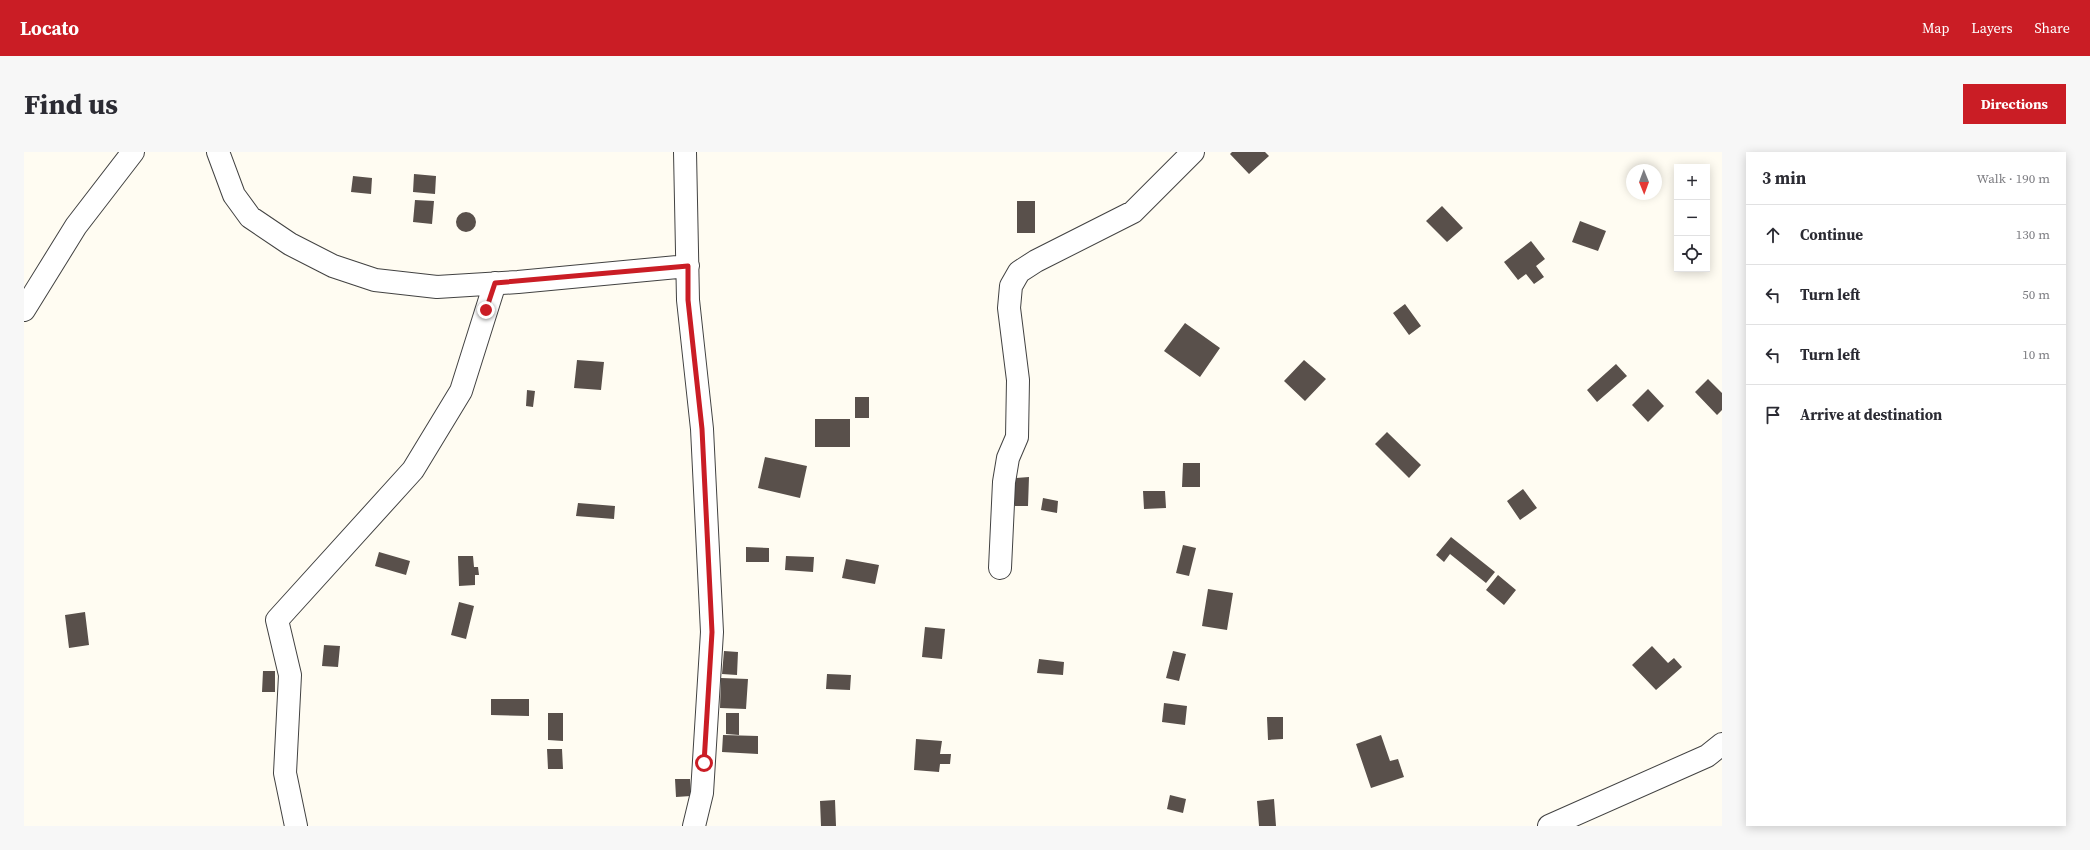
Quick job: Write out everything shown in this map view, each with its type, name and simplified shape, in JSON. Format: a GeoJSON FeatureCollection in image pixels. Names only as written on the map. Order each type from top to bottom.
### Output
{"type":"FeatureCollection","features":[{"type":"Feature","properties":{"kind":"street"},"geometry":{"type":"LineString","coordinates":[[24,310],[76,226],[133,152]]}},
{"type":"Feature","properties":{"kind":"street"},"geometry":{"type":"LineString","coordinates":[[218,152],[234,195],[250,217],[290,244],[333,266],[375,280],[430,286],[495,283],[688,266]]}},
{"type":"Feature","properties":{"kind":"street"},"geometry":{"type":"LineString","coordinates":[[685,152],[688,300],[702,429],[712,632],[702,793],[694,826]]}},
{"type":"Feature","properties":{"kind":"street"},"geometry":{"type":"LineString","coordinates":[[1000,568],[1004,482],[1008,458],[1017,437],[1018,380],[1009,308],[1011,286],[1019,272],[1036,261],[1133,212],[1193,152]]}},
{"type":"Feature","properties":{"kind":"street"},"geometry":{"type":"LineString","coordinates":[[296,826],[285,773],[290,675],[277,620],[413,470],[461,391],[495,283]]}},
{"type":"Feature","properties":{"kind":"street"},"geometry":{"type":"LineString","coordinates":[[1555,825],[1707,756],[1722,744]]}},
{"type":"Feature","properties":{"kind":"building"},"geometry":{"type":"Polygon","coordinates":[[[1232,152],[1265,152],[1269,156],[1249,174],[1230,154],[1232,152]]]}},
{"type":"Feature","properties":{"kind":"building"},"geometry":{"type":"Polygon","coordinates":[[[414,174],[436,176],[435,194],[413,192],[414,174]]]}},
{"type":"Feature","properties":{"kind":"building"},"geometry":{"type":"Polygon","coordinates":[[[353,176],[372,178],[371,194],[351,192],[353,176]]]}},
{"type":"Feature","properties":{"kind":"building"},"geometry":{"type":"Polygon","coordinates":[[[415,200],[434,201],[432,224],[413,222],[415,200]]]}},
{"type":"Feature","properties":{"kind":"building"},"geometry":{"type":"Polygon","coordinates":[[[1017,201],[1035,201],[1035,233],[1017,233],[1017,201]]]}},
{"type":"Feature","properties":{"kind":"building"},"geometry":{"type":"Polygon","coordinates":[[[1442,206],[1463,228],[1447,242],[1426,221],[1442,206]]]}},
{"type":"Feature","properties":{"kind":"building"},"geometry":{"type":"Polygon","coordinates":[[[462,212],[470,212],[476,218],[476,226],[470,232],[462,232],[456,226],[456,218],[462,212]]]}},
{"type":"Feature","properties":{"kind":"building"},"geometry":{"type":"Polygon","coordinates":[[[1580,221],[1606,231],[1598,251],[1572,242],[1580,221]]]}},
{"type":"Feature","properties":{"kind":"building"},"geometry":{"type":"Polygon","coordinates":[[[1531,241],[1545,259],[1536,266],[1544,277],[1534,284],[1526,274],[1518,280],[1504,262],[1531,241]]]}},
{"type":"Feature","properties":{"kind":"building"},"geometry":{"type":"Polygon","coordinates":[[[1405,304],[1421,326],[1409,335],[1393,313],[1405,304]]]}},
{"type":"Feature","properties":{"kind":"building"},"geometry":{"type":"Polygon","coordinates":[[[1185,323],[1220,348],[1200,377],[1164,351],[1185,323]]]}},
{"type":"Feature","properties":{"kind":"building"},"geometry":{"type":"Polygon","coordinates":[[[577,360],[604,362],[601,390],[574,388],[577,360]]]}},
{"type":"Feature","properties":{"kind":"building"},"geometry":{"type":"Polygon","coordinates":[[[1304,360],[1326,379],[1305,401],[1284,381],[1304,360]]]}},
{"type":"Feature","properties":{"kind":"building"},"geometry":{"type":"Polygon","coordinates":[[[1616,364],[1627,376],[1597,402],[1587,390],[1616,364]]]}},
{"type":"Feature","properties":{"kind":"building"},"geometry":{"type":"Polygon","coordinates":[[[1708,379],[1722,393],[1722,410],[1717,415],[1695,392],[1708,379]]]}},
{"type":"Feature","properties":{"kind":"building"},"geometry":{"type":"Polygon","coordinates":[[[1648,389],[1664,406],[1648,422],[1632,405],[1648,389]]]}},
{"type":"Feature","properties":{"kind":"building"},"geometry":{"type":"Polygon","coordinates":[[[527,390],[535,391],[533,407],[526,406],[527,390]]]}},
{"type":"Feature","properties":{"kind":"building"},"geometry":{"type":"Polygon","coordinates":[[[855,397],[869,397],[869,418],[855,418],[855,397]]]}},
{"type":"Feature","properties":{"kind":"building"},"geometry":{"type":"Polygon","coordinates":[[[815,419],[850,419],[850,447],[815,447],[815,419]]]}},
{"type":"Feature","properties":{"kind":"building"},"geometry":{"type":"Polygon","coordinates":[[[1387,432],[1421,465],[1409,478],[1375,444],[1387,432]]]}},
{"type":"Feature","properties":{"kind":"building"},"geometry":{"type":"Polygon","coordinates":[[[765,457],[807,466],[800,498],[758,488],[765,457]]]}},
{"type":"Feature","properties":{"kind":"building"},"geometry":{"type":"Polygon","coordinates":[[[1183,463],[1200,463],[1200,487],[1182,487],[1183,463]]]}},
{"type":"Feature","properties":{"kind":"building"},"geometry":{"type":"Polygon","coordinates":[[[1029,477],[1028,506],[1015,506],[1015,478],[1029,477]]]}},
{"type":"Feature","properties":{"kind":"building"},"geometry":{"type":"Polygon","coordinates":[[[1523,489],[1537,508],[1520,520],[1507,501],[1523,489]]]}},
{"type":"Feature","properties":{"kind":"building"},"geometry":{"type":"Polygon","coordinates":[[[1143,491],[1165,491],[1166,508],[1144,509],[1143,491]]]}},
{"type":"Feature","properties":{"kind":"building"},"geometry":{"type":"Polygon","coordinates":[[[1043,498],[1058,501],[1057,513],[1041,510],[1043,498]]]}},
{"type":"Feature","properties":{"kind":"building"},"geometry":{"type":"Polygon","coordinates":[[[578,503],[615,506],[614,519],[576,516],[578,503]]]}},
{"type":"Feature","properties":{"kind":"building"},"geometry":{"type":"Polygon","coordinates":[[[1451,537],[1495,572],[1486,583],[1450,554],[1444,562],[1436,555],[1451,537]]]}},
{"type":"Feature","properties":{"kind":"building"},"geometry":{"type":"Polygon","coordinates":[[[1183,545],[1196,548],[1189,576],[1176,573],[1183,545]]]}},
{"type":"Feature","properties":{"kind":"building"},"geometry":{"type":"Polygon","coordinates":[[[746,547],[769,548],[769,562],[746,562],[746,547]]]}},
{"type":"Feature","properties":{"kind":"building"},"geometry":{"type":"Polygon","coordinates":[[[379,552],[410,561],[406,575],[375,566],[379,552]]]}},
{"type":"Feature","properties":{"kind":"building"},"geometry":{"type":"Polygon","coordinates":[[[458,556],[473,556],[474,567],[478,567],[479,575],[475,575],[475,585],[459,586],[458,556]]]}},
{"type":"Feature","properties":{"kind":"building"},"geometry":{"type":"Polygon","coordinates":[[[786,556],[814,557],[813,572],[785,570],[786,556]]]}},
{"type":"Feature","properties":{"kind":"building"},"geometry":{"type":"Polygon","coordinates":[[[846,559],[879,565],[875,584],[842,578],[846,559]]]}},
{"type":"Feature","properties":{"kind":"building"},"geometry":{"type":"Polygon","coordinates":[[[1498,575],[1516,590],[1504,605],[1486,590],[1498,575]]]}},
{"type":"Feature","properties":{"kind":"building"},"geometry":{"type":"Polygon","coordinates":[[[1208,589],[1233,593],[1227,630],[1202,626],[1208,589]]]}},
{"type":"Feature","properties":{"kind":"building"},"geometry":{"type":"Polygon","coordinates":[[[459,602],[474,606],[466,639],[451,635],[459,602]]]}},
{"type":"Feature","properties":{"kind":"building"},"geometry":{"type":"Polygon","coordinates":[[[85,612],[89,645],[69,648],[65,615],[85,612]]]}},
{"type":"Feature","properties":{"kind":"building"},"geometry":{"type":"Polygon","coordinates":[[[925,627],[945,629],[942,659],[922,657],[925,627]]]}},
{"type":"Feature","properties":{"kind":"building"},"geometry":{"type":"Polygon","coordinates":[[[324,645],[340,646],[338,667],[322,666],[324,645]]]}},
{"type":"Feature","properties":{"kind":"building"},"geometry":{"type":"Polygon","coordinates":[[[1652,646],[1668,663],[1674,658],[1682,667],[1656,690],[1632,665],[1652,646]]]}},
{"type":"Feature","properties":{"kind":"building"},"geometry":{"type":"Polygon","coordinates":[[[724,651],[738,652],[737,675],[722,674],[724,651]]]}},
{"type":"Feature","properties":{"kind":"building"},"geometry":{"type":"Polygon","coordinates":[[[1173,651],[1186,654],[1179,681],[1166,678],[1173,651]]]}},
{"type":"Feature","properties":{"kind":"building"},"geometry":{"type":"Polygon","coordinates":[[[1039,659],[1064,662],[1063,675],[1037,673],[1039,659]]]}},
{"type":"Feature","properties":{"kind":"building"},"geometry":{"type":"Polygon","coordinates":[[[263,671],[275,671],[275,692],[262,692],[263,671]]]}},
{"type":"Feature","properties":{"kind":"building"},"geometry":{"type":"Polygon","coordinates":[[[827,674],[851,675],[850,690],[826,689],[827,674]]]}},
{"type":"Feature","properties":{"kind":"building"},"geometry":{"type":"Polygon","coordinates":[[[721,678],[748,679],[746,709],[720,708],[721,678]]]}},
{"type":"Feature","properties":{"kind":"building"},"geometry":{"type":"Polygon","coordinates":[[[491,699],[529,699],[529,716],[491,715],[491,699]]]}},
{"type":"Feature","properties":{"kind":"building"},"geometry":{"type":"Polygon","coordinates":[[[1164,703],[1187,706],[1185,725],[1162,722],[1164,703]]]}},
{"type":"Feature","properties":{"kind":"building"},"geometry":{"type":"Polygon","coordinates":[[[548,713],[563,713],[563,741],[548,740],[548,713]]]}},
{"type":"Feature","properties":{"kind":"building"},"geometry":{"type":"Polygon","coordinates":[[[726,713],[739,713],[739,735],[726,734],[726,713]]]}},
{"type":"Feature","properties":{"kind":"building"},"geometry":{"type":"Polygon","coordinates":[[[1267,717],[1283,717],[1283,739],[1268,740],[1267,717]]]}},
{"type":"Feature","properties":{"kind":"building"},"geometry":{"type":"Polygon","coordinates":[[[723,735],[758,736],[758,754],[722,752],[723,735]]]}},
{"type":"Feature","properties":{"kind":"building"},"geometry":{"type":"Polygon","coordinates":[[[1381,735],[1390,761],[1398,759],[1404,777],[1371,788],[1356,744],[1381,735]]]}},
{"type":"Feature","properties":{"kind":"building"},"geometry":{"type":"Polygon","coordinates":[[[916,739],[942,741],[940,754],[951,754],[950,764],[940,764],[939,772],[914,770],[916,739]]]}},
{"type":"Feature","properties":{"kind":"building"},"geometry":{"type":"Polygon","coordinates":[[[547,749],[562,749],[563,769],[548,769],[547,749]]]}},
{"type":"Feature","properties":{"kind":"building"},"geometry":{"type":"Polygon","coordinates":[[[675,779],[690,779],[691,796],[676,797],[675,779]]]}},
{"type":"Feature","properties":{"kind":"building"},"geometry":{"type":"Polygon","coordinates":[[[1170,795],[1186,799],[1183,813],[1167,809],[1170,795]]]}},
{"type":"Feature","properties":{"kind":"building"},"geometry":{"type":"Polygon","coordinates":[[[1274,799],[1276,826],[1259,826],[1257,801],[1274,799]]]}},
{"type":"Feature","properties":{"kind":"building"},"geometry":{"type":"Polygon","coordinates":[[[835,800],[836,826],[821,826],[820,801],[835,800]]]}},
{"type":"Feature","properties":{"kind":"route"},"geometry":{"type":"LineString","coordinates":[[486,310],[495,283],[518,282],[617,271],[688,266],[688,300],[702,429],[712,632],[704,763]]}}]}
